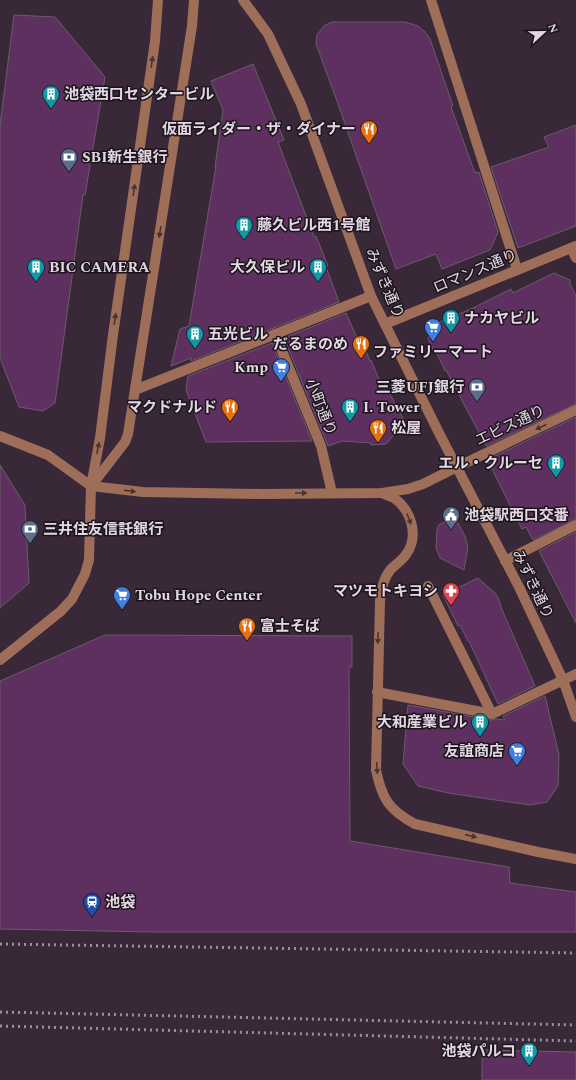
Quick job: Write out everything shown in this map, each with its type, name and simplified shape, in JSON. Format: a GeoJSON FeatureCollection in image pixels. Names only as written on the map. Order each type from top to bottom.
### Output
{"type":"FeatureCollection","features":[{"type":"Feature","properties":{"kind":"street"},"geometry":{"type":"LineString","coordinates":[[0,660],[61,611],[72,599],[85,574],[89,560],[91,486],[100,438],[113,335],[155,41],[158,0]]}},
{"type":"Feature","properties":{"kind":"street"},"geometry":{"type":"LineString","coordinates":[[91,486],[125,442],[128,434],[192,26],[194,0]]}},
{"type":"Feature","properties":{"kind":"street","name":"みずき通り"},"geometry":{"type":"LineString","coordinates":[[243,0],[268,34],[301,104],[371,296],[506,561],[563,680],[576,717]]}},
{"type":"Feature","properties":{"kind":"street"},"geometry":{"type":"LineString","coordinates":[[431,0],[517,269]]}},
{"type":"Feature","properties":{"kind":"street"},"geometry":{"type":"LineString","coordinates":[[573,247],[576,258]]}},
{"type":"Feature","properties":{"kind":"street","name":"ロマンス通り"},"geometry":{"type":"LineString","coordinates":[[385,324],[573,247]]}},
{"type":"Feature","properties":{"kind":"street"},"geometry":{"type":"LineString","coordinates":[[135,390],[371,296]]}},
{"type":"Feature","properties":{"kind":"street","name":"小町通り"},"geometry":{"type":"LineString","coordinates":[[276,334],[321,446],[332,493]]}},
{"type":"Feature","properties":{"kind":"street","name":"エビス通り"},"geometry":{"type":"LineString","coordinates":[[457,467],[576,410]]}},
{"type":"Feature","properties":{"kind":"street"},"geometry":{"type":"LineString","coordinates":[[0,436],[48,455],[91,486],[143,492],[382,493],[408,489],[423,484],[457,467]]}},
{"type":"Feature","properties":{"kind":"street"},"geometry":{"type":"LineString","coordinates":[[382,493],[393,498],[403,507],[410,518],[413,534],[408,553],[387,574],[381,591],[379,607],[376,770],[380,787],[388,804],[400,816],[416,824],[538,852],[576,859]]}},
{"type":"Feature","properties":{"kind":"street"},"geometry":{"type":"LineString","coordinates":[[506,561],[576,525]]}},
{"type":"Feature","properties":{"kind":"street"},"geometry":{"type":"LineString","coordinates":[[428,586],[492,714]]}},
{"type":"Feature","properties":{"kind":"street"},"geometry":{"type":"LineString","coordinates":[[377,692],[492,714],[576,674]]}},
{"type":"Feature","properties":{"kind":"building"},"geometry":{"type":"Polygon","coordinates":[[[14,15],[55,17],[105,77],[85,195],[83,195],[55,403],[43,411],[19,407],[0,358],[0,125],[14,15]]]}},
{"type":"Feature","properties":{"kind":"building"},"geometry":{"type":"Polygon","coordinates":[[[332,22],[405,22],[418,26],[430,39],[453,106],[451,107],[475,173],[479,172],[498,232],[490,250],[442,269],[436,254],[396,269],[316,44],[317,35],[324,26],[332,22]]]}},
{"type":"Feature","properties":{"kind":"building"},"geometry":{"type":"Polygon","coordinates":[[[253,64],[284,140],[278,142],[314,237],[316,236],[328,266],[326,267],[339,302],[191,361],[191,358],[171,366],[180,329],[189,326],[216,166],[215,167],[223,110],[211,81],[253,64]]]}},
{"type":"Feature","properties":{"kind":"building"},"geometry":{"type":"Polygon","coordinates":[[[576,125],[576,226],[518,248],[491,167],[549,147],[544,137],[576,125]]]}},
{"type":"Feature","properties":{"kind":"building"},"geometry":{"type":"Polygon","coordinates":[[[554,273],[570,280],[570,284],[576,296],[576,404],[486,446],[446,370],[445,371],[436,351],[434,351],[428,339],[433,325],[473,308],[511,289],[513,293],[554,273]]]}},
{"type":"Feature","properties":{"kind":"building"},"geometry":{"type":"Polygon","coordinates":[[[346,313],[357,338],[360,337],[381,384],[384,383],[405,422],[386,444],[371,445],[371,443],[342,441],[328,446],[284,338],[346,313]]]}},
{"type":"Feature","properties":{"kind":"building"},"geometry":{"type":"Polygon","coordinates":[[[272,343],[312,441],[206,442],[186,390],[188,376],[272,343]]]}},
{"type":"Feature","properties":{"kind":"building"},"geometry":{"type":"Polygon","coordinates":[[[576,417],[576,519],[533,540],[526,527],[522,529],[489,463],[493,461],[491,458],[576,417]]]}},
{"type":"Feature","properties":{"kind":"building"},"geometry":{"type":"Polygon","coordinates":[[[0,465],[25,505],[29,583],[0,608],[0,465]]]}},
{"type":"Feature","properties":{"kind":"building"},"geometry":{"type":"Polygon","coordinates":[[[447,520],[453,520],[458,523],[465,536],[468,547],[464,570],[440,558],[436,548],[437,530],[439,525],[447,520]]]}},
{"type":"Feature","properties":{"kind":"building"},"geometry":{"type":"Polygon","coordinates":[[[576,532],[576,623],[539,551],[576,532]]]}},
{"type":"Feature","properties":{"kind":"building"},"geometry":{"type":"Polygon","coordinates":[[[478,578],[496,594],[535,686],[498,704],[469,641],[460,625],[458,626],[443,595],[478,578]]]}},
{"type":"Feature","properties":{"kind":"building","name":"池袋"},"geometry":{"type":"Polygon","coordinates":[[[105,635],[352,636],[352,667],[349,667],[350,841],[509,867],[510,883],[576,892],[576,932],[152,932],[0,929],[0,681],[105,635]]]}},
{"type":"Feature","properties":{"kind":"building","name":"大和産業ビル"},"geometry":{"type":"Polygon","coordinates":[[[545,696],[559,755],[558,786],[547,802],[530,805],[448,793],[418,786],[403,764],[408,705],[491,720],[505,720],[503,716],[545,696]]]}},
{"type":"Feature","properties":{"kind":"building","name":"池袋パルコ"},"geometry":{"type":"Polygon","coordinates":[[[482,1050],[576,1052],[576,1080],[482,1080],[482,1050]]]}},
{"type":"Feature","properties":{"kind":"railway"},"geometry":{"type":"LineString","coordinates":[[0,944],[576,953]]}},
{"type":"Feature","properties":{"kind":"railway"},"geometry":{"type":"LineString","coordinates":[[0,1012],[576,1025]]}},
{"type":"Feature","properties":{"kind":"railway"},"geometry":{"type":"LineString","coordinates":[[0,1026],[576,1041]]}},
{"type":"Feature","properties":{"kind":"place","name":"池袋西口センタービル"},"geometry":{"type":"Point","coordinates":[51,109]}},
{"type":"Feature","properties":{"kind":"place","name":"仮面ライダー・ザ・ダイナー"},"geometry":{"type":"Point","coordinates":[369,144]}},
{"type":"Feature","properties":{"kind":"place","name":"SBI新生銀行"},"geometry":{"type":"Point","coordinates":[69,172]}},
{"type":"Feature","properties":{"kind":"place","name":"藤久ビル西1号館"},"geometry":{"type":"Point","coordinates":[244,240]}},
{"type":"Feature","properties":{"kind":"place","name":"BIC CAMERA"},"geometry":{"type":"Point","coordinates":[36,282]}},
{"type":"Feature","properties":{"kind":"place","name":"大久保ビル"},"geometry":{"type":"Point","coordinates":[318,282]}},
{"type":"Feature","properties":{"kind":"place","name":"ナカヤビル"},"geometry":{"type":"Point","coordinates":[451,333]}},
{"type":"Feature","properties":{"kind":"place","name":"ファミリーマート"},"geometry":{"type":"Point","coordinates":[433,342]}},
{"type":"Feature","properties":{"kind":"place","name":"五光ビル"},"geometry":{"type":"Point","coordinates":[195,349]}},
{"type":"Feature","properties":{"kind":"place","name":"だるまのめ"},"geometry":{"type":"Point","coordinates":[361,359]}},
{"type":"Feature","properties":{"kind":"place","name":"Kmp"},"geometry":{"type":"Point","coordinates":[281,382]}},
{"type":"Feature","properties":{"kind":"place","name":"三菱UFJ銀行"},"geometry":{"type":"Point","coordinates":[477,402]}},
{"type":"Feature","properties":{"kind":"place","name":"マクドナルド"},"geometry":{"type":"Point","coordinates":[230,422]}},
{"type":"Feature","properties":{"kind":"place","name":"I. Tower"},"geometry":{"type":"Point","coordinates":[350,422]}},
{"type":"Feature","properties":{"kind":"place","name":"松屋"},"geometry":{"type":"Point","coordinates":[378,443]}},
{"type":"Feature","properties":{"kind":"place","name":"エル・クルーセ"},"geometry":{"type":"Point","coordinates":[556,478]}},
{"type":"Feature","properties":{"kind":"place","name":"池袋駅西口交番"},"geometry":{"type":"Point","coordinates":[451,530]}},
{"type":"Feature","properties":{"kind":"place","name":"三井住友信託銀行"},"geometry":{"type":"Point","coordinates":[30,544]}},
{"type":"Feature","properties":{"kind":"place","name":"マツモトキヨシ"},"geometry":{"type":"Point","coordinates":[451,606]}},
{"type":"Feature","properties":{"kind":"place","name":"Tobu Hope Center"},"geometry":{"type":"Point","coordinates":[122,610]}},
{"type":"Feature","properties":{"kind":"place","name":"富士そば"},"geometry":{"type":"Point","coordinates":[247,641]}},
{"type":"Feature","properties":{"kind":"place","name":"大和産業ビル"},"geometry":{"type":"Point","coordinates":[480,737]}},
{"type":"Feature","properties":{"kind":"place","name":"友誼商店"},"geometry":{"type":"Point","coordinates":[517,766]}},
{"type":"Feature","properties":{"kind":"place","name":"池袋"},"geometry":{"type":"Point","coordinates":[92,917]}},
{"type":"Feature","properties":{"kind":"place","name":"池袋パルコ"},"geometry":{"type":"Point","coordinates":[529,1066]}}]}
